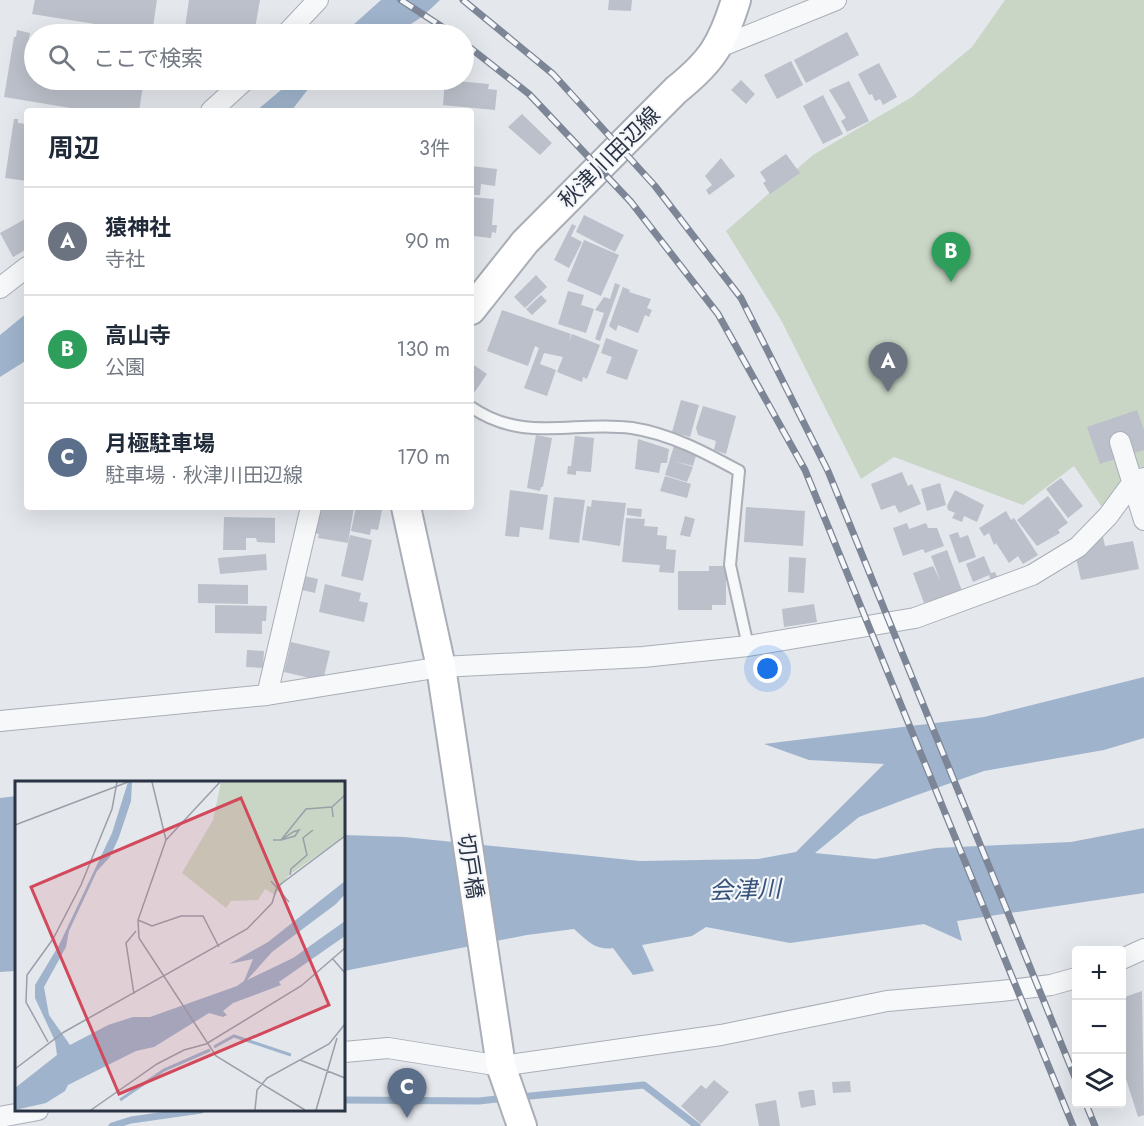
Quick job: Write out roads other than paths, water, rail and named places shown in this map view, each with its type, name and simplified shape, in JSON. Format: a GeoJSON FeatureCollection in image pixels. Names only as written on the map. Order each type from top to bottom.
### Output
{"type":"FeatureCollection","features":[{"type":"Feature","properties":{"kind":"main road","name":"秋津川田辺線"},"geometry":{"type":"LineString","coordinates":[[474,306],[525,242],[676,90],[703,68],[717,48],[736,0]]}},
{"type":"Feature","properties":{"kind":"main road"},"geometry":{"type":"LineString","coordinates":[[407,510],[441,667]]}},
{"type":"Feature","properties":{"kind":"main road","name":"切戸橋"},"geometry":{"type":"LineString","coordinates":[[441,667],[501,1066]]}},
{"type":"Feature","properties":{"kind":"main road"},"geometry":{"type":"LineString","coordinates":[[501,1066],[522,1126]]}},
{"type":"Feature","properties":{"kind":"street"},"geometry":{"type":"LineString","coordinates":[[295,24],[318,0]]}},
{"type":"Feature","properties":{"kind":"street"},"geometry":{"type":"LineString","coordinates":[[717,48],[836,0]]}},
{"type":"Feature","properties":{"kind":"street"},"geometry":{"type":"LineString","coordinates":[[214,108],[233,90]]}},
{"type":"Feature","properties":{"kind":"street"},"geometry":{"type":"LineString","coordinates":[[0,288],[24,269]]}},
{"type":"Feature","properties":{"kind":"street"},"geometry":{"type":"LineString","coordinates":[[1120,442],[1138,480],[1144,520]]}},
{"type":"Feature","properties":{"kind":"street"},"geometry":{"type":"LineString","coordinates":[[0,721],[267,695],[441,667],[643,657],[748,646],[915,618],[1032,575],[1078,547],[1138,480]]}},
{"type":"Feature","properties":{"kind":"street"},"geometry":{"type":"LineString","coordinates":[[267,695],[310,510]]}},
{"type":"Feature","properties":{"kind":"street"},"geometry":{"type":"LineString","coordinates":[[1126,957],[1144,949]]}},
{"type":"Feature","properties":{"kind":"street"},"geometry":{"type":"LineString","coordinates":[[345,1052],[388,1048],[501,1066],[721,1035],[887,1001],[1001,991],[1051,985],[1072,979]]}},
{"type":"Feature","properties":{"kind":"street"},"geometry":{"type":"LineString","coordinates":[[0,1117],[33,1111]]}},
{"type":"Feature","properties":{"kind":"lane"},"geometry":{"type":"LineString","coordinates":[[474,409],[482,414],[537,430],[633,428],[695,447],[739,471],[730,565],[748,646]]}},
{"type":"Feature","properties":{"kind":"water"},"geometry":{"type":"Polygon","coordinates":[[[381,0],[440,0],[410,24],[354,24],[381,0]]]}},
{"type":"Feature","properties":{"kind":"water"},"geometry":{"type":"Polygon","coordinates":[[[281,90],[307,90],[294,108],[260,108],[281,90]]]}},
{"type":"Feature","properties":{"kind":"water"},"geometry":{"type":"Polygon","coordinates":[[[24,315],[24,362],[0,377],[0,335],[24,315]]]}},
{"type":"Feature","properties":{"kind":"water","name":"会津川"},"geometry":{"type":"Polygon","coordinates":[[[1144,677],[1144,738],[1104,750],[984,771],[859,817],[815,853],[875,859],[936,848],[1071,842],[1144,828],[1144,893],[957,921],[962,941],[924,924],[790,943],[706,927],[692,936],[642,945],[654,971],[633,975],[613,948],[596,946],[574,929],[527,935],[345,971],[345,835],[404,837],[640,861],[758,859],[796,852],[884,764],[809,760],[764,744],[984,717],[1144,677]]]}},
{"type":"Feature","properties":{"kind":"water"},"geometry":{"type":"Polygon","coordinates":[[[15,796],[15,971],[0,972],[0,798],[15,796]]]}},
{"type":"Feature","properties":{"kind":"waterway"},"geometry":{"type":"LineString","coordinates":[[520,1097],[644,1085],[697,1126]]}},
{"type":"Feature","properties":{"kind":"waterway"},"geometry":{"type":"LineString","coordinates":[[345,1100],[479,1101],[506,1098]]}},
{"type":"Feature","properties":{"kind":"waterway"},"geometry":{"type":"LineString","coordinates":[[112,1126],[131,1120],[194,1111]]}},
{"type":"Feature","properties":{"kind":"railway"},"geometry":{"type":"LineString","coordinates":[[401,0],[438,24]]}},
{"type":"Feature","properties":{"kind":"railway"},"geometry":{"type":"LineString","coordinates":[[463,0],[553,74],[655,186],[741,298],[828,471],[1072,1070]]}},
{"type":"Feature","properties":{"kind":"railway"},"geometry":{"type":"LineString","coordinates":[[474,51],[529,94],[631,202],[718,314],[805,470],[1073,1126]]}},
{"type":"Feature","properties":{"kind":"railway"},"geometry":{"type":"LineString","coordinates":[[1088,1108],[1095,1126]]}},
{"type":"Feature","properties":{"kind":"place","name":"高山寺"},"geometry":{"type":"Point","coordinates":[951,282]}},
{"type":"Feature","properties":{"kind":"place","name":"猿神社"},"geometry":{"type":"Point","coordinates":[888,392]}},
{"type":"Feature","properties":{"kind":"place","name":"月極駐車場"},"geometry":{"type":"Point","coordinates":[407,1118]}}]}
